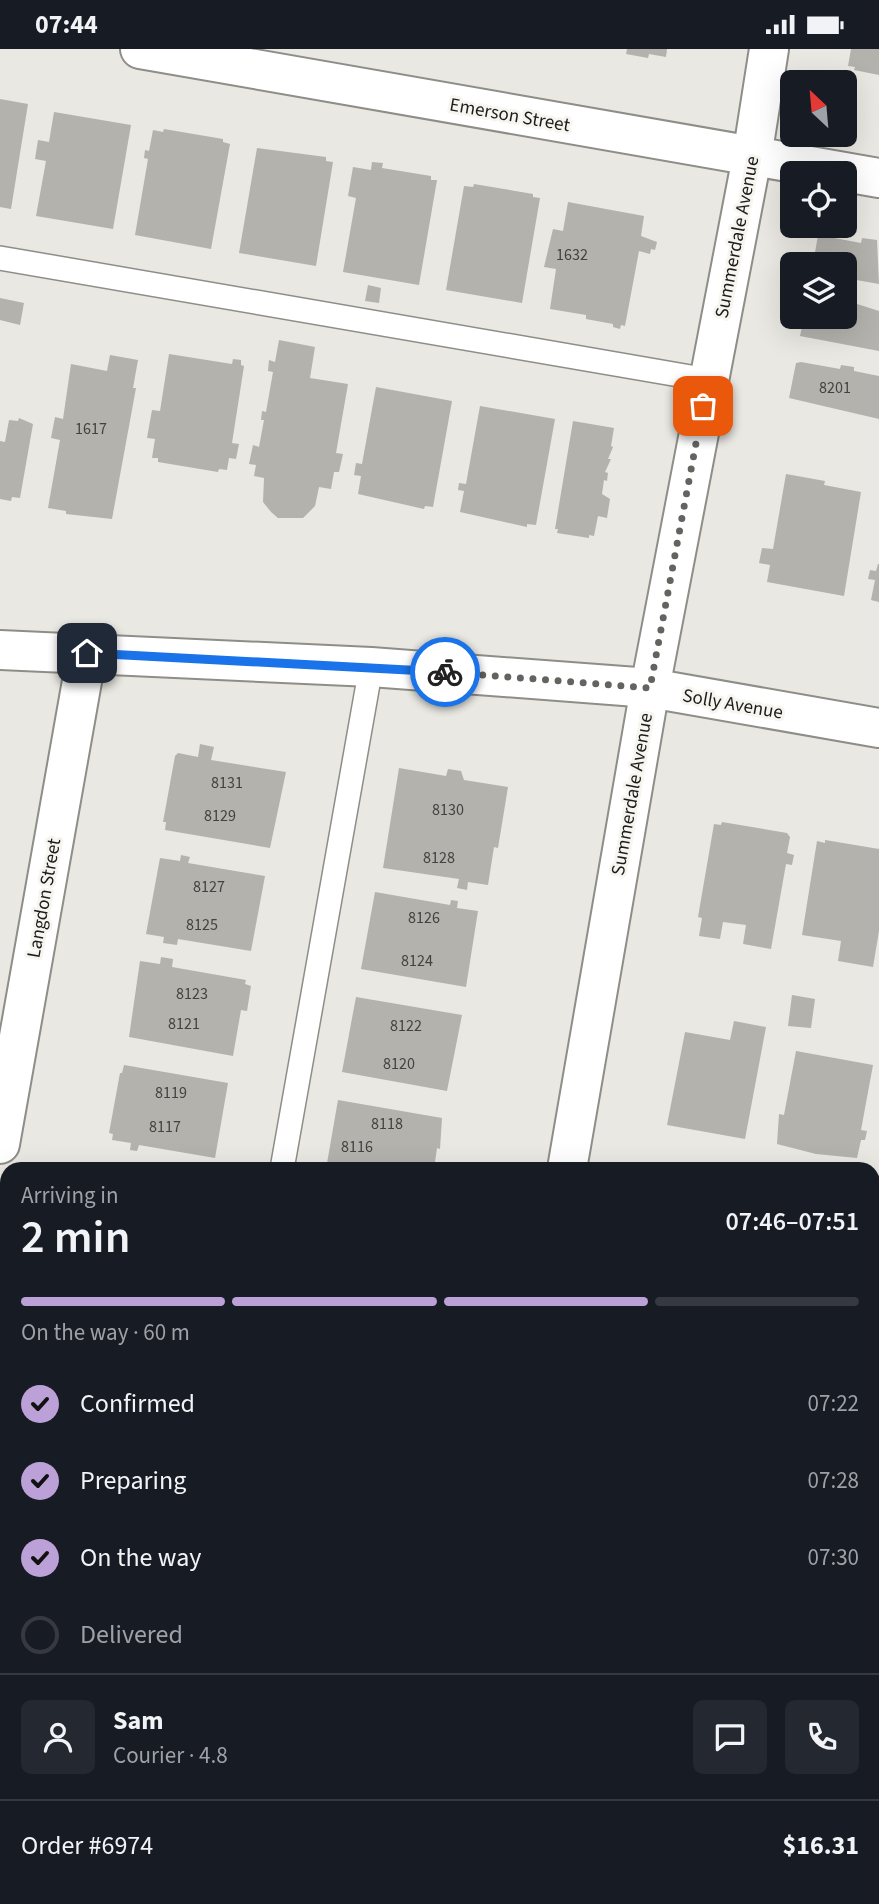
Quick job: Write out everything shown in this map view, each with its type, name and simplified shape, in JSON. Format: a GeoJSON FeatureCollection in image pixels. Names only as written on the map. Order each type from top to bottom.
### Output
{"type":"FeatureCollection","features":[{"type":"Feature","properties":{"kind":"street","name":"Emerson Street"},"geometry":{"type":"LineString","coordinates":[[140,49],[879,178]]}},
{"type":"Feature","properties":{"kind":"street","name":"Summerdale Avenue"},"geometry":{"type":"LineString","coordinates":[[568,1162],[650,688],[752,157],[769,49]]}},
{"type":"Feature","properties":{"kind":"street","name":"Solly Avenue"},"geometry":{"type":"LineString","coordinates":[[0,650],[371,667],[650,688],[879,728]]}},
{"type":"Feature","properties":{"kind":"street","name":"Langdon Street"},"geometry":{"type":"LineString","coordinates":[[0,1144],[87,653]]}},
{"type":"Feature","properties":{"kind":"lane"},"geometry":{"type":"LineString","coordinates":[[0,258],[708,380]]}},
{"type":"Feature","properties":{"kind":"lane"},"geometry":{"type":"LineString","coordinates":[[283,1162],[371,667]]}},
{"type":"Feature","properties":{"kind":"building"},"geometry":{"type":"Polygon","coordinates":[[[627,49],[667,49],[666,57],[649,54],[648,58],[626,54],[627,49]]]}},
{"type":"Feature","properties":{"kind":"building"},"geometry":{"type":"Polygon","coordinates":[[[851,49],[879,49],[879,75],[854,70],[855,67],[848,66],[851,49]]]}},
{"type":"Feature","properties":{"kind":"building"},"geometry":{"type":"Polygon","coordinates":[[[0,99],[28,104],[11,209],[0,207],[0,99]]]}},
{"type":"Feature","properties":{"kind":"building"},"geometry":{"type":"Polygon","coordinates":[[[54,112],[131,125],[113,229],[36,216],[46,161],[35,159],[38,140],[49,142],[54,112]]]}},
{"type":"Feature","properties":{"kind":"building"},"geometry":{"type":"Polygon","coordinates":[[[164,129],[223,139],[223,142],[230,144],[211,249],[135,235],[148,159],[144,158],[145,150],[149,151],[153,130],[163,132],[164,129]]]}},
{"type":"Feature","properties":{"kind":"building"},"geometry":{"type":"Polygon","coordinates":[[[257,148],[326,157],[326,161],[333,162],[316,266],[239,253],[257,148]]]}},
{"type":"Feature","properties":{"kind":"building"},"geometry":{"type":"Polygon","coordinates":[[[372,162],[383,163],[382,168],[431,176],[431,180],[437,180],[419,285],[343,272],[356,198],[348,196],[353,167],[371,170],[372,162]]]}},
{"type":"Feature","properties":{"kind":"building"},"geometry":{"type":"Polygon","coordinates":[[[474,184],[533,194],[533,197],[540,198],[522,303],[446,290],[464,186],[473,187],[474,184]]]}},
{"type":"Feature","properties":{"kind":"building"},"geometry":{"type":"Polygon","coordinates":[[[568,202],[644,216],[641,236],[657,242],[655,250],[651,249],[650,254],[639,251],[625,326],[621,325],[620,329],[613,327],[613,324],[586,319],[586,315],[550,309],[556,269],[544,267],[553,229],[563,231],[568,202]]]}},
{"type":"Feature","properties":{"kind":"building"},"geometry":{"type":"Polygon","coordinates":[[[817,238],[861,243],[862,238],[877,240],[879,284],[857,280],[857,252],[815,252],[817,238]]]}},
{"type":"Feature","properties":{"kind":"building"},"geometry":{"type":"Polygon","coordinates":[[[368,285],[381,288],[379,303],[365,301],[368,285]]]}},
{"type":"Feature","properties":{"kind":"building"},"geometry":{"type":"Polygon","coordinates":[[[0,298],[24,303],[20,325],[0,320],[0,298]]]}},
{"type":"Feature","properties":{"kind":"building"},"geometry":{"type":"Polygon","coordinates":[[[857,304],[879,311],[879,351],[800,336],[801,329],[857,329],[857,304]]]}},
{"type":"Feature","properties":{"kind":"building"},"geometry":{"type":"Polygon","coordinates":[[[279,340],[315,347],[310,378],[348,384],[336,453],[343,454],[339,472],[334,472],[331,489],[319,487],[315,506],[303,518],[278,518],[271,512],[263,502],[264,478],[254,476],[256,465],[249,464],[253,445],[259,447],[264,420],[261,420],[262,411],[266,412],[273,372],[268,371],[269,360],[275,362],[279,340]]]}},
{"type":"Feature","properties":{"kind":"building"},"geometry":{"type":"Polygon","coordinates":[[[169,354],[232,364],[233,359],[241,360],[241,365],[244,366],[232,443],[239,444],[236,459],[229,458],[227,470],[219,469],[218,472],[158,462],[158,458],[152,458],[155,439],[147,438],[152,410],[160,411],[169,354]]]}},
{"type":"Feature","properties":{"kind":"building"},"geometry":{"type":"Polygon","coordinates":[[[110,355],[138,360],[133,388],[136,388],[112,519],[66,514],[66,511],[48,508],[60,440],[51,438],[55,417],[63,419],[71,364],[107,371],[110,355]]]}},
{"type":"Feature","properties":{"kind":"building"},"geometry":{"type":"Polygon","coordinates":[[[796,363],[840,369],[841,365],[854,367],[854,371],[879,376],[879,419],[789,398],[796,363]]]}},
{"type":"Feature","properties":{"kind":"building"},"geometry":{"type":"Polygon","coordinates":[[[376,387],[452,401],[433,507],[425,506],[424,509],[358,494],[361,476],[354,475],[356,463],[362,464],[376,387]]]}},
{"type":"Feature","properties":{"kind":"building"},"geometry":{"type":"Polygon","coordinates":[[[480,406],[555,419],[536,525],[527,524],[527,527],[460,512],[464,491],[458,490],[459,483],[466,484],[480,406]]]}},
{"type":"Feature","properties":{"kind":"building"},"geometry":{"type":"Polygon","coordinates":[[[19,418],[33,424],[20,498],[12,497],[11,501],[0,499],[0,441],[5,442],[9,420],[18,421],[19,418]]]}},
{"type":"Feature","properties":{"kind":"building"},"geometry":{"type":"Polygon","coordinates":[[[573,421],[614,428],[613,447],[608,459],[611,459],[605,472],[608,473],[607,481],[604,480],[602,494],[610,499],[607,518],[598,516],[594,536],[589,535],[589,538],[557,533],[558,529],[555,529],[573,421]]]}},
{"type":"Feature","properties":{"kind":"building"},"geometry":{"type":"Polygon","coordinates":[[[786,474],[825,481],[824,485],[861,492],[844,596],[767,582],[770,565],[759,563],[762,548],[773,549],[786,474]]]}},
{"type":"Feature","properties":{"kind":"building"},"geometry":{"type":"Polygon","coordinates":[[[878,564],[879,602],[871,600],[875,580],[868,579],[870,570],[876,571],[878,564]]]}},
{"type":"Feature","properties":{"kind":"building"},"geometry":{"type":"Polygon","coordinates":[[[200,744],[214,747],[211,760],[286,772],[270,848],[165,830],[166,822],[163,822],[175,756],[178,753],[198,757],[200,744]]]}},
{"type":"Feature","properties":{"kind":"building"},"geometry":{"type":"Polygon","coordinates":[[[399,768],[446,776],[448,769],[461,771],[464,780],[508,787],[498,848],[494,847],[488,885],[468,882],[467,890],[457,888],[459,879],[383,868],[399,768]]]}},
{"type":"Feature","properties":{"kind":"building"},"geometry":{"type":"Polygon","coordinates":[[[722,822],[787,833],[790,837],[787,853],[794,855],[792,865],[786,864],[771,949],[743,944],[746,925],[723,922],[720,939],[699,936],[702,918],[698,917],[714,824],[721,825],[722,822]]]}},
{"type":"Feature","properties":{"kind":"building"},"geometry":{"type":"Polygon","coordinates":[[[825,840],[879,849],[879,931],[873,967],[838,961],[841,941],[802,935],[817,841],[825,843],[825,840]]]}},
{"type":"Feature","properties":{"kind":"building"},"geometry":{"type":"Polygon","coordinates":[[[181,855],[190,857],[188,863],[265,876],[251,951],[178,939],[177,945],[163,943],[164,937],[146,934],[160,858],[180,861],[181,855]]]}},
{"type":"Feature","properties":{"kind":"building"},"geometry":{"type":"Polygon","coordinates":[[[375,892],[450,905],[451,900],[458,901],[457,908],[478,911],[466,987],[361,969],[375,892]]]}},
{"type":"Feature","properties":{"kind":"building"},"geometry":{"type":"Polygon","coordinates":[[[161,957],[173,959],[172,967],[246,980],[245,984],[251,986],[247,1011],[241,1010],[233,1056],[129,1037],[140,961],[160,964],[161,957]]]}},
{"type":"Feature","properties":{"kind":"building"},"geometry":{"type":"Polygon","coordinates":[[[792,995],[815,999],[811,1028],[788,1026],[792,995]]]}},
{"type":"Feature","properties":{"kind":"building"},"geometry":{"type":"Polygon","coordinates":[[[356,997],[462,1015],[447,1091],[342,1072],[356,997]]]}},
{"type":"Feature","properties":{"kind":"building"},"geometry":{"type":"Polygon","coordinates":[[[734,1021],[766,1027],[745,1139],[667,1125],[685,1032],[730,1040],[734,1021]]]}},
{"type":"Feature","properties":{"kind":"building"},"geometry":{"type":"Polygon","coordinates":[[[796,1051],[873,1065],[861,1130],[867,1131],[865,1140],[861,1140],[857,1158],[816,1154],[777,1144],[779,1114],[784,1115],[796,1051]]]}},
{"type":"Feature","properties":{"kind":"building"},"geometry":{"type":"Polygon","coordinates":[[[124,1065],[228,1083],[215,1158],[139,1145],[137,1151],[130,1150],[131,1143],[112,1140],[113,1134],[109,1133],[120,1073],[124,1065]]]}},
{"type":"Feature","properties":{"kind":"building"},"geometry":{"type":"Polygon","coordinates":[[[338,1100],[442,1118],[440,1149],[437,1148],[435,1162],[327,1162],[338,1100]]]}},
{"type":"Feature","properties":{"kind":"way so far"},"geometry":{"type":"LineString","coordinates":[[445,672],[650,688],[703,406]]}},
{"type":"Feature","properties":{"kind":"route"},"geometry":{"type":"LineString","coordinates":[[87,653],[445,672]]}}]}
